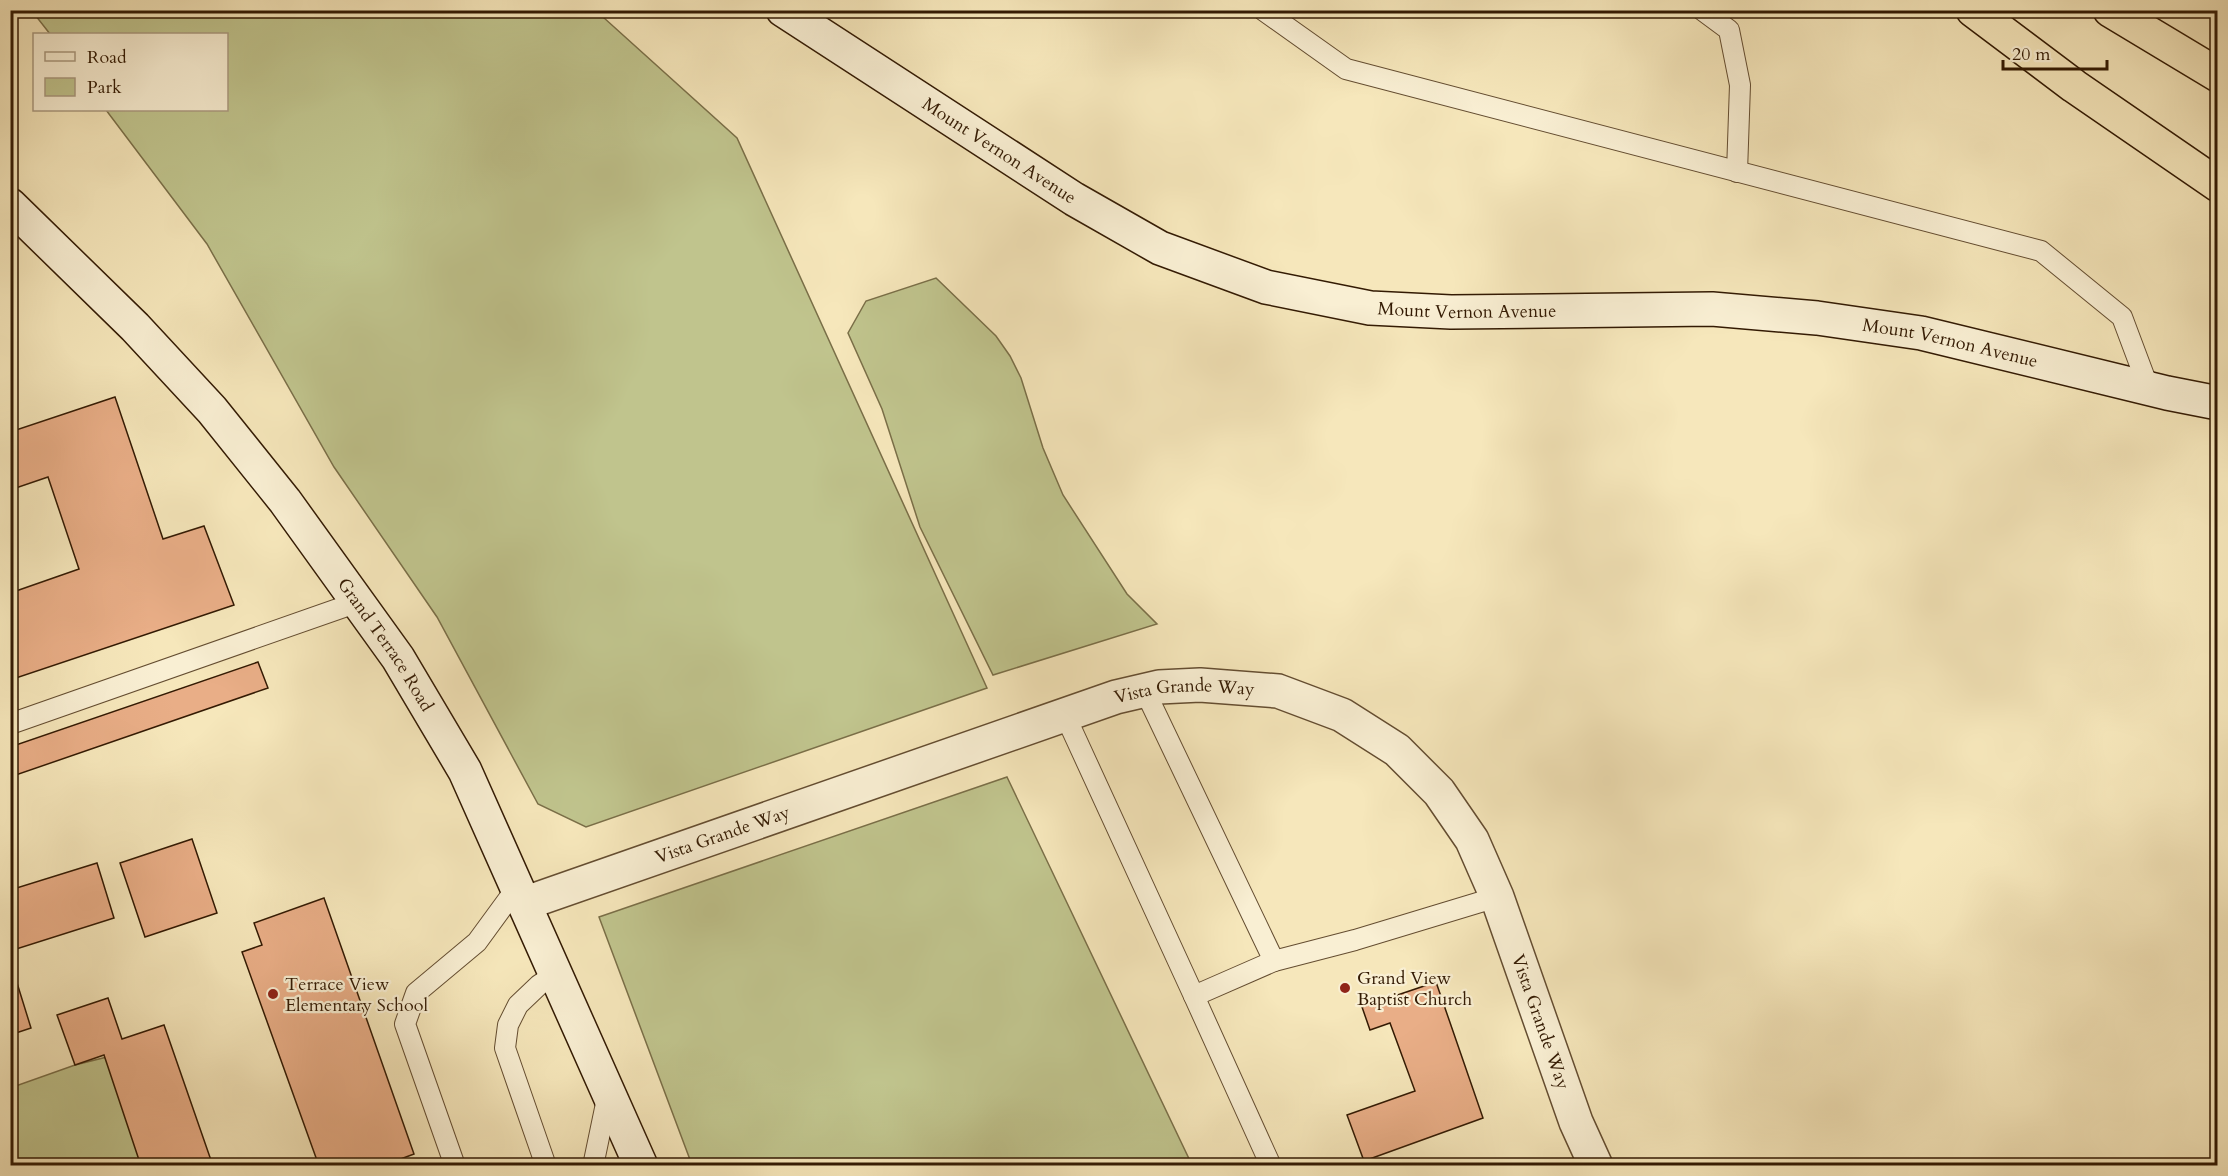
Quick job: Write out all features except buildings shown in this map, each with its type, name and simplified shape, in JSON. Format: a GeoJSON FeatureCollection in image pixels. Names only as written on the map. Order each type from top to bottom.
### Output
{"type":"FeatureCollection","features":[{"type":"Feature","properties":{"kind":"highway"},"geometry":{"type":"LineString","coordinates":[[1973,10],[2073,86],[2217,185]]}},
{"type":"Feature","properties":{"kind":"highway"},"geometry":{"type":"LineString","coordinates":[[2110,10],[2217,75]]}},
{"type":"Feature","properties":{"kind":"street","name":"Mount Vernon Avenue"},"geometry":{"type":"LineString","coordinates":[[783,10],[1074,199],[1160,248],[1266,287],[1370,308],[1451,312],[1713,309],[1817,318],[1921,333],[2149,389],[2217,403]]}},
{"type":"Feature","properties":{"kind":"street","name":"Grand Terrace Road"},"geometry":{"type":"LineString","coordinates":[[11,206],[135,327],[212,410],[285,501],[398,658],[465,771],[642,1166]]}},
{"type":"Feature","properties":{"kind":"street","name":"Vista Grande Way"},"geometry":{"type":"LineString","coordinates":[[522,895],[1116,697],[1159,687],[1200,685],[1278,692],[1342,715],[1397,750],[1439,792],[1472,840],[1497,897],[1576,1122],[1596,1166]]}},
{"type":"Feature","properties":{"kind":"lane"},"geometry":{"type":"LineString","coordinates":[[1263,10],[1346,69],[2041,252],[2122,317],[2149,389]]}},
{"type":"Feature","properties":{"kind":"lane"},"geometry":{"type":"LineString","coordinates":[[1702,10],[1729,30],[1740,86],[1737,171]]}},
{"type":"Feature","properties":{"kind":"lane"},"geometry":{"type":"LineString","coordinates":[[10,724],[358,602]]}},
{"type":"Feature","properties":{"kind":"lane"},"geometry":{"type":"LineString","coordinates":[[1145,691],[1274,961]]}},
{"type":"Feature","properties":{"kind":"lane"},"geometry":{"type":"LineString","coordinates":[[1065,715],[1271,1166]]}},
{"type":"Feature","properties":{"kind":"lane"},"geometry":{"type":"LineString","coordinates":[[454,1166],[405,1024],[416,993],[477,942],[522,895]]}},
{"type":"Feature","properties":{"kind":"lane"},"geometry":{"type":"LineString","coordinates":[[1194,996],[1274,961],[1355,940],[1497,897]]}},
{"type":"Feature","properties":{"kind":"lane"},"geometry":{"type":"LineString","coordinates":[[546,1166],[505,1048],[508,1026],[518,1005],[539,985],[557,974]]}},
{"type":"Feature","properties":{"kind":"lane"},"geometry":{"type":"LineString","coordinates":[[593,1166],[609,1092]]}},
{"type":"Feature","properties":{"kind":"green space"},"geometry":{"type":"Polygon","coordinates":[[[593,10],[603,17],[737,138],[987,688],[586,827],[538,804],[437,617],[334,467],[207,244],[107,111],[228,111],[228,33],[49,33],[32,11],[593,10]]]}},
{"type":"Feature","properties":{"kind":"green space"},"geometry":{"type":"Polygon","coordinates":[[[936,278],[996,336],[1010,356],[1021,378],[1043,448],[1063,495],[1127,594],[1157,624],[993,675],[920,527],[882,409],[848,333],[866,301],[936,278]]]}},
{"type":"Feature","properties":{"kind":"green space"},"geometry":{"type":"Polygon","coordinates":[[[1007,777],[1192,1165],[692,1165],[599,917],[1007,777]]]}},
{"type":"Feature","properties":{"kind":"green space"},"geometry":{"type":"Polygon","coordinates":[[[107,1057],[142,1165],[11,1165],[10,1088],[75,1065],[107,1057]]]}},
{"type":"Feature","properties":{"kind":"place","name":"Grand View Baptist Church"},"geometry":{"type":"Point","coordinates":[1345,988]}},
{"type":"Feature","properties":{"kind":"place","name":"Terrace View Elementary School"},"geometry":{"type":"Point","coordinates":[273,994]}}]}
